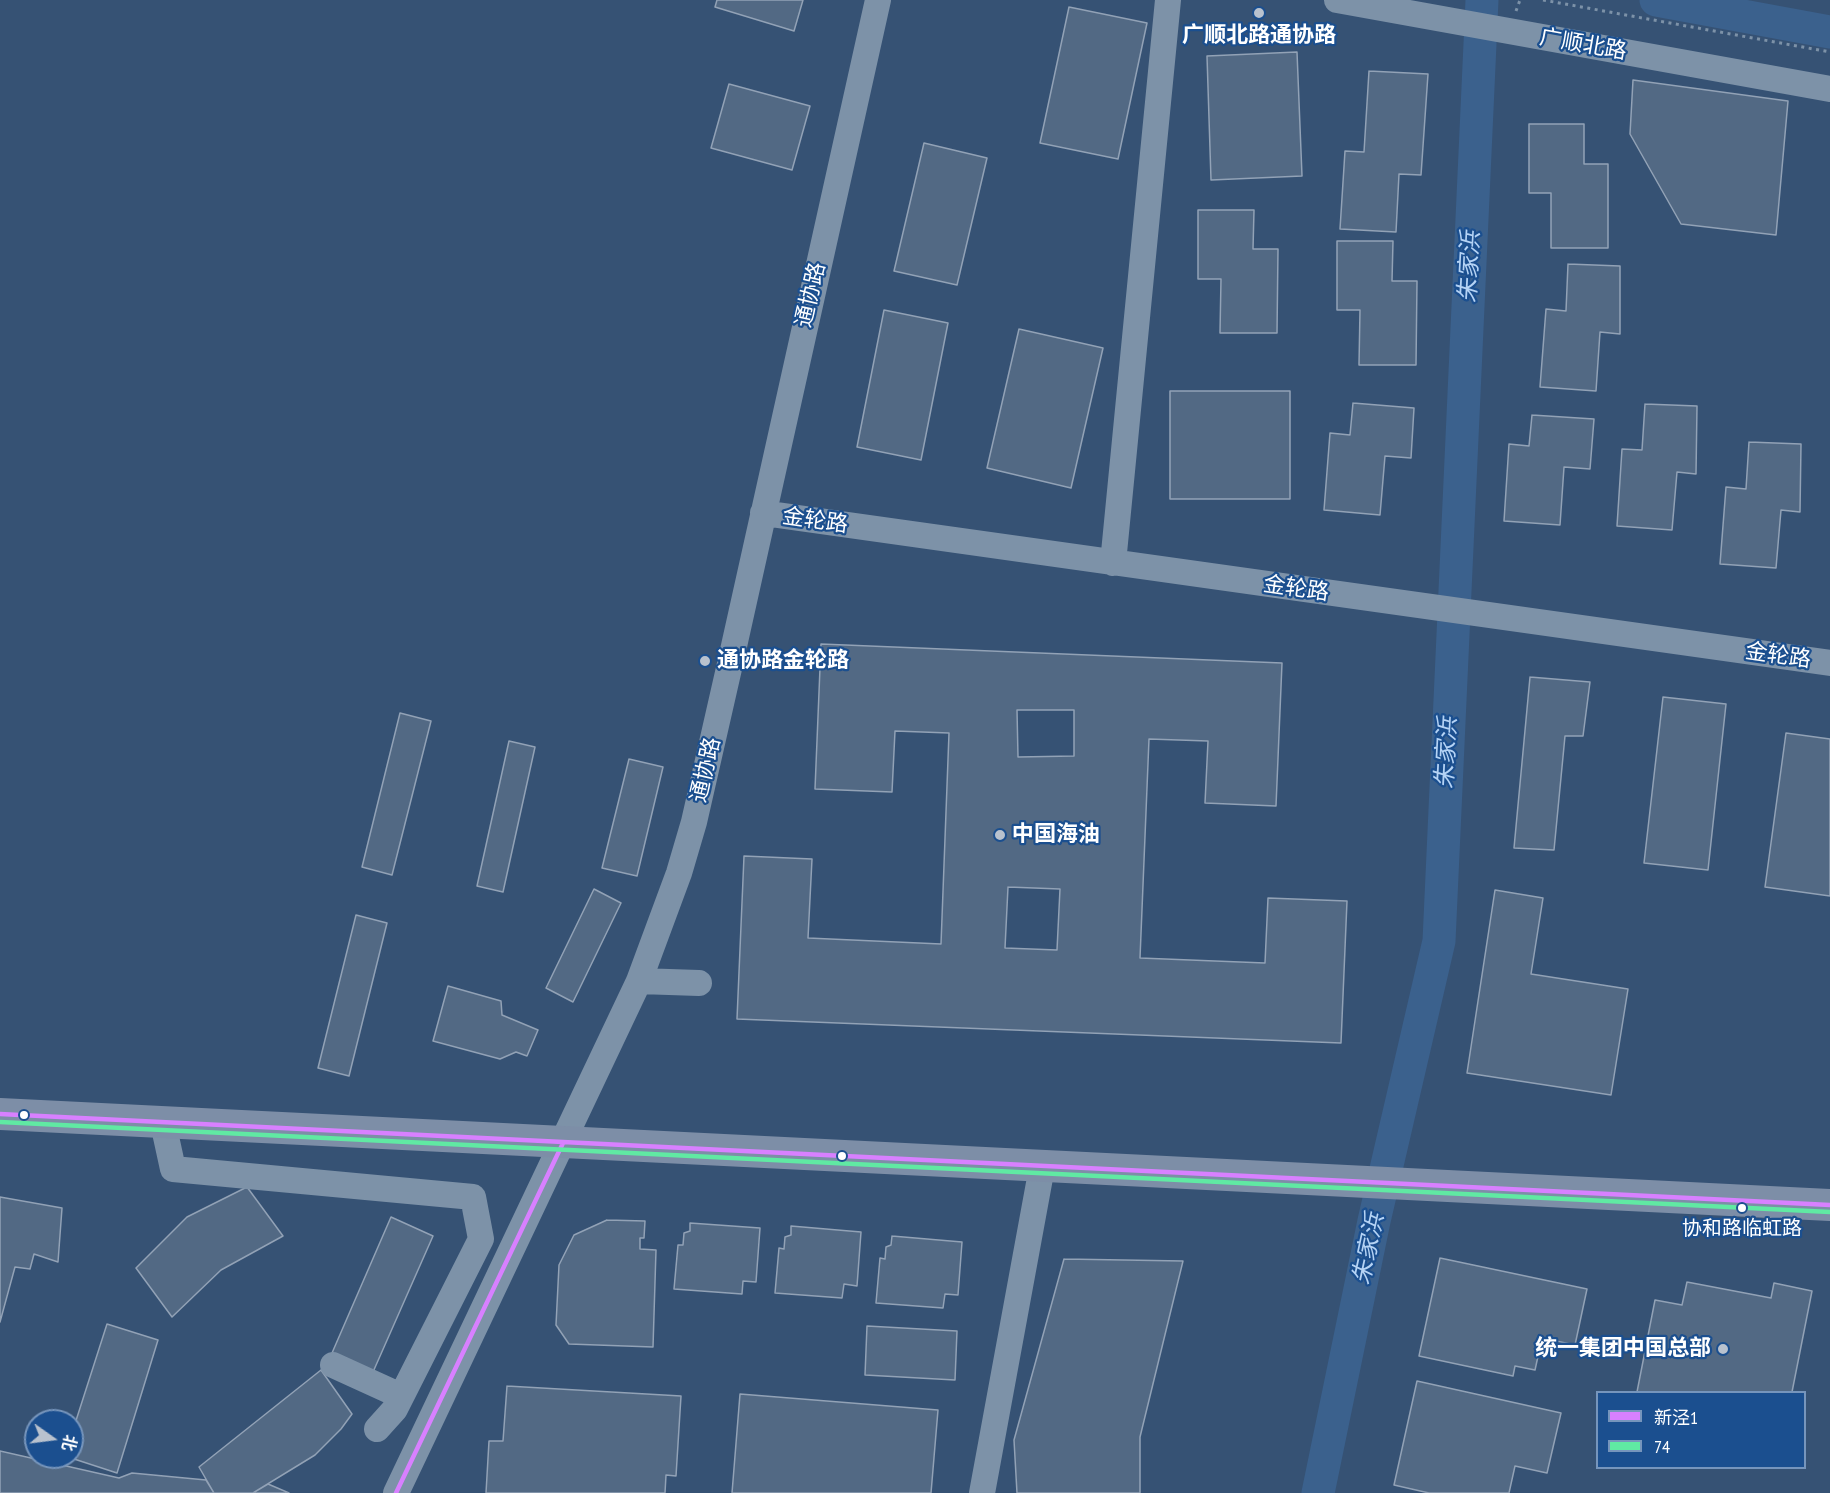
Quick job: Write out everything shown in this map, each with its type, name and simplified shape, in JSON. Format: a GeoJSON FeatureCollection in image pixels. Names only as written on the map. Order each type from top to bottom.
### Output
{"type":"FeatureCollection","features":[{"type":"Feature","properties":{"kind":"main road"},"geometry":{"type":"LineString","coordinates":[[0,1114],[1830,1205]]}},
{"type":"Feature","properties":{"kind":"street","name":"通协路"},"geometry":{"type":"LineString","coordinates":[[396,1493],[639,981],[661,926],[694,822],[878,0]]}},
{"type":"Feature","properties":{"kind":"street"},"geometry":{"type":"LineString","coordinates":[[1113,563],[1168,0]]}},
{"type":"Feature","properties":{"kind":"street","name":"广顺北路"},"geometry":{"type":"LineString","coordinates":[[1337,0],[1830,90]]}},
{"type":"Feature","properties":{"kind":"street","name":"金轮路"},"geometry":{"type":"LineString","coordinates":[[763,513],[1830,663]]}},
{"type":"Feature","properties":{"kind":"street"},"geometry":{"type":"LineString","coordinates":[[639,981],[699,983]]}},
{"type":"Feature","properties":{"kind":"street"},"geometry":{"type":"LineString","coordinates":[[163,1123],[173,1169],[473,1197],[481,1239],[395,1409],[377,1429]]}},
{"type":"Feature","properties":{"kind":"street"},"geometry":{"type":"LineString","coordinates":[[982,1493],[1042,1167]]}},
{"type":"Feature","properties":{"kind":"street"},"geometry":{"type":"LineString","coordinates":[[333,1365],[402,1396]]}},
{"type":"Feature","properties":{"kind":"path"},"geometry":{"type":"LineString","coordinates":[[1543,0],[1830,52]]}},
{"type":"Feature","properties":{"kind":"building"},"geometry":{"type":"Polygon","coordinates":[[[717,0],[803,0],[794,31],[715,7],[717,0]]]}},
{"type":"Feature","properties":{"kind":"building"},"geometry":{"type":"Polygon","coordinates":[[[1069,7],[1147,23],[1118,159],[1040,143],[1069,7]]]}},
{"type":"Feature","properties":{"kind":"building"},"geometry":{"type":"Polygon","coordinates":[[[1297,52],[1302,176],[1211,180],[1207,56],[1297,52]]]}},
{"type":"Feature","properties":{"kind":"building"},"geometry":{"type":"Polygon","coordinates":[[[1369,71],[1428,74],[1421,175],[1399,174],[1396,232],[1340,229],[1345,151],[1364,152],[1369,71]]]}},
{"type":"Feature","properties":{"kind":"building"},"geometry":{"type":"Polygon","coordinates":[[[1633,80],[1788,101],[1776,235],[1681,224],[1630,134],[1633,80]]]}},
{"type":"Feature","properties":{"kind":"building"},"geometry":{"type":"Polygon","coordinates":[[[729,84],[810,106],[792,170],[711,148],[729,84]]]}},
{"type":"Feature","properties":{"kind":"building"},"geometry":{"type":"Polygon","coordinates":[[[1529,124],[1584,124],[1584,164],[1608,164],[1608,248],[1551,248],[1551,193],[1529,193],[1529,124]]]}},
{"type":"Feature","properties":{"kind":"building"},"geometry":{"type":"Polygon","coordinates":[[[924,143],[987,158],[957,285],[894,271],[924,143]]]}},
{"type":"Feature","properties":{"kind":"building"},"geometry":{"type":"Polygon","coordinates":[[[1198,210],[1254,210],[1253,249],[1278,249],[1277,333],[1220,333],[1221,279],[1198,279],[1198,210]]]}},
{"type":"Feature","properties":{"kind":"building"},"geometry":{"type":"Polygon","coordinates":[[[1337,241],[1393,241],[1392,281],[1417,281],[1416,365],[1359,365],[1360,310],[1337,310],[1337,241]]]}},
{"type":"Feature","properties":{"kind":"building"},"geometry":{"type":"Polygon","coordinates":[[[1568,264],[1620,266],[1620,334],[1600,332],[1596,391],[1540,387],[1546,309],[1566,311],[1568,264]]]}},
{"type":"Feature","properties":{"kind":"building"},"geometry":{"type":"Polygon","coordinates":[[[884,310],[948,323],[921,460],[857,447],[884,310]]]}},
{"type":"Feature","properties":{"kind":"building"},"geometry":{"type":"Polygon","coordinates":[[[1019,329],[1103,348],[1071,488],[987,468],[1019,329]]]}},
{"type":"Feature","properties":{"kind":"building"},"geometry":{"type":"Polygon","coordinates":[[[1170,391],[1290,391],[1290,499],[1170,499],[1170,391]]]}},
{"type":"Feature","properties":{"kind":"building"},"geometry":{"type":"Polygon","coordinates":[[[1353,403],[1414,408],[1411,458],[1385,456],[1380,515],[1324,510],[1330,433],[1350,435],[1353,403]]]}},
{"type":"Feature","properties":{"kind":"building"},"geometry":{"type":"Polygon","coordinates":[[[1645,404],[1697,406],[1696,474],[1677,472],[1672,530],[1617,526],[1622,449],[1642,450],[1645,404]]]}},
{"type":"Feature","properties":{"kind":"building"},"geometry":{"type":"Polygon","coordinates":[[[1532,415],[1594,419],[1590,469],[1564,467],[1560,525],[1504,521],[1509,444],[1529,446],[1532,415]]]}},
{"type":"Feature","properties":{"kind":"building"},"geometry":{"type":"Polygon","coordinates":[[[1749,442],[1801,444],[1800,512],[1781,510],[1776,568],[1720,564],[1726,487],[1746,489],[1749,442]]]}},
{"type":"Feature","properties":{"kind":"building"},"geometry":{"type":"Polygon","coordinates":[[[821,644],[1282,663],[1276,806],[1205,803],[1208,741],[1149,739],[1140,958],[1265,963],[1268,898],[1347,901],[1341,1043],[737,1019],[744,856],[812,859],[808,938],[941,944],[949,733],[895,731],[892,792],[815,789],[821,644]],[[1017,710],[1018,757],[1074,756],[1074,710],[1017,710]],[[1008,887],[1005,948],[1057,950],[1060,889],[1008,887]]]}},
{"type":"Feature","properties":{"kind":"building"},"geometry":{"type":"Polygon","coordinates":[[[1530,677],[1590,682],[1583,736],[1565,736],[1554,850],[1514,848],[1530,677]]]}},
{"type":"Feature","properties":{"kind":"building"},"geometry":{"type":"Polygon","coordinates":[[[1663,697],[1726,704],[1708,870],[1644,863],[1663,697]]]}},
{"type":"Feature","properties":{"kind":"building"},"geometry":{"type":"Polygon","coordinates":[[[400,713],[431,721],[392,875],[362,867],[400,713]]]}},
{"type":"Feature","properties":{"kind":"building"},"geometry":{"type":"Polygon","coordinates":[[[1786,733],[1830,739],[1830,896],[1765,887],[1786,733]]]}},
{"type":"Feature","properties":{"kind":"building"},"geometry":{"type":"Polygon","coordinates":[[[509,741],[535,747],[503,892],[477,886],[509,741]]]}},
{"type":"Feature","properties":{"kind":"building"},"geometry":{"type":"Polygon","coordinates":[[[629,759],[663,767],[637,876],[602,868],[629,759]]]}},
{"type":"Feature","properties":{"kind":"building"},"geometry":{"type":"Polygon","coordinates":[[[594,889],[621,903],[573,1002],[546,988],[594,889]]]}},
{"type":"Feature","properties":{"kind":"building"},"geometry":{"type":"Polygon","coordinates":[[[1495,890],[1543,898],[1531,974],[1628,989],[1611,1095],[1467,1073],[1495,890]]]}},
{"type":"Feature","properties":{"kind":"building"},"geometry":{"type":"Polygon","coordinates":[[[356,915],[387,923],[349,1076],[318,1068],[356,915]]]}},
{"type":"Feature","properties":{"kind":"building"},"geometry":{"type":"Polygon","coordinates":[[[448,986],[501,1001],[502,1015],[538,1030],[527,1056],[516,1052],[500,1059],[433,1041],[448,986]]]}},
{"type":"Feature","properties":{"kind":"building"},"geometry":{"type":"Polygon","coordinates":[[[247,1187],[283,1236],[221,1270],[172,1317],[136,1268],[187,1217],[247,1187]]]}},
{"type":"Feature","properties":{"kind":"building"},"geometry":{"type":"Polygon","coordinates":[[[0,1197],[62,1208],[58,1262],[34,1254],[30,1269],[15,1267],[0,1322],[0,1197]]]}},
{"type":"Feature","properties":{"kind":"building"},"geometry":{"type":"Polygon","coordinates":[[[391,1217],[433,1236],[373,1372],[332,1353],[391,1217]]]}},
{"type":"Feature","properties":{"kind":"building"},"geometry":{"type":"Polygon","coordinates":[[[607,1220],[645,1221],[644,1238],[640,1238],[640,1249],[656,1250],[653,1347],[569,1344],[556,1325],[559,1265],[574,1235],[607,1220]]]}},
{"type":"Feature","properties":{"kind":"building"},"geometry":{"type":"Polygon","coordinates":[[[690,1223],[760,1228],[756,1282],[743,1281],[742,1294],[674,1289],[678,1245],[683,1245],[684,1233],[690,1231],[690,1223]]]}},
{"type":"Feature","properties":{"kind":"building"},"geometry":{"type":"Polygon","coordinates":[[[791,1226],[861,1232],[857,1286],[844,1284],[842,1298],[775,1293],[779,1248],[784,1249],[785,1237],[791,1235],[791,1226]]]}},
{"type":"Feature","properties":{"kind":"building"},"geometry":{"type":"Polygon","coordinates":[[[892,1236],[962,1242],[958,1295],[945,1294],[943,1308],[876,1303],[880,1258],[885,1259],[886,1247],[891,1245],[892,1236]]]}},
{"type":"Feature","properties":{"kind":"building"},"geometry":{"type":"Polygon","coordinates":[[[1440,1258],[1587,1289],[1575,1345],[1542,1338],[1535,1370],[1515,1366],[1513,1376],[1419,1356],[1440,1258]]]}},
{"type":"Feature","properties":{"kind":"building"},"geometry":{"type":"Polygon","coordinates":[[[1064,1259],[1183,1261],[1140,1437],[1140,1493],[1017,1493],[1014,1440],[1064,1259]]]}},
{"type":"Feature","properties":{"kind":"building","name":"统一集团中国总部"},"geometry":{"type":"Polygon","coordinates":[[[1687,1282],[1771,1298],[1774,1283],[1812,1291],[1792,1391],[1637,1391],[1655,1300],[1682,1305],[1687,1282]]]}},
{"type":"Feature","properties":{"kind":"building"},"geometry":{"type":"Polygon","coordinates":[[[107,1324],[158,1340],[117,1473],[84,1462],[84,1409],[80,1409],[107,1324]]]}},
{"type":"Feature","properties":{"kind":"building"},"geometry":{"type":"Polygon","coordinates":[[[867,1326],[957,1331],[955,1380],[865,1375],[867,1326]]]}},
{"type":"Feature","properties":{"kind":"building"},"geometry":{"type":"Polygon","coordinates":[[[321,1370],[352,1414],[341,1429],[315,1455],[253,1493],[214,1493],[199,1467],[321,1370]]]}},
{"type":"Feature","properties":{"kind":"building"},"geometry":{"type":"Polygon","coordinates":[[[1417,1381],[1561,1413],[1547,1473],[1515,1466],[1509,1493],[1429,1493],[1394,1485],[1417,1381]]]}},
{"type":"Feature","properties":{"kind":"building"},"geometry":{"type":"Polygon","coordinates":[[[507,1386],[681,1396],[676,1476],[666,1475],[665,1493],[486,1493],[489,1441],[503,1441],[507,1386]]]}},
{"type":"Feature","properties":{"kind":"building"},"geometry":{"type":"Polygon","coordinates":[[[740,1394],[938,1410],[931,1493],[732,1493],[740,1394]]]}},
{"type":"Feature","properties":{"kind":"building"},"geometry":{"type":"Polygon","coordinates":[[[0,1451],[24,1456],[24,1469],[79,1469],[119,1478],[132,1473],[206,1480],[214,1493],[0,1493],[0,1451]]]}},
{"type":"Feature","properties":{"kind":"building"},"geometry":{"type":"Polygon","coordinates":[[[268,1484],[289,1493],[253,1493],[268,1484]]]}},
{"type":"Feature","properties":{"kind":"waterway","name":"朱家浜"},"geometry":{"type":"LineString","coordinates":[[1318,1493],[1374,1221],[1439,941],[1482,0]]}},
{"type":"Feature","properties":{"kind":"waterway"},"geometry":{"type":"LineString","coordinates":[[1656,0],[1830,32]]}},
{"type":"Feature","properties":{"kind":"transit line","name":"新泾1"},"geometry":{"type":"LineString","coordinates":[[0,1114],[1830,1205]]}},
{"type":"Feature","properties":{"kind":"transit line","name":"74"},"geometry":{"type":"LineString","coordinates":[[0,1122],[1830,1212]]}},
{"type":"Feature","properties":{"kind":"transit line","name":"新泾1"},"geometry":{"type":"LineString","coordinates":[[396,1493],[563,1143]]}},
{"type":"Feature","properties":{"kind":"place","name":"广顺北路通协路"},"geometry":{"type":"Point","coordinates":[1259,13]}},
{"type":"Feature","properties":{"kind":"place","name":"通协路金轮路"},"geometry":{"type":"Point","coordinates":[705,661]}},
{"type":"Feature","properties":{"kind":"place","name":"中国海油"},"geometry":{"type":"Point","coordinates":[1000,835]}},
{"type":"Feature","properties":{"kind":"place","name":"协和路临虹路"},"geometry":{"type":"Point","coordinates":[1742,1208]}},
{"type":"Feature","properties":{"kind":"place","name":"统一集团中国总部"},"geometry":{"type":"Point","coordinates":[1723,1349]}}]}
